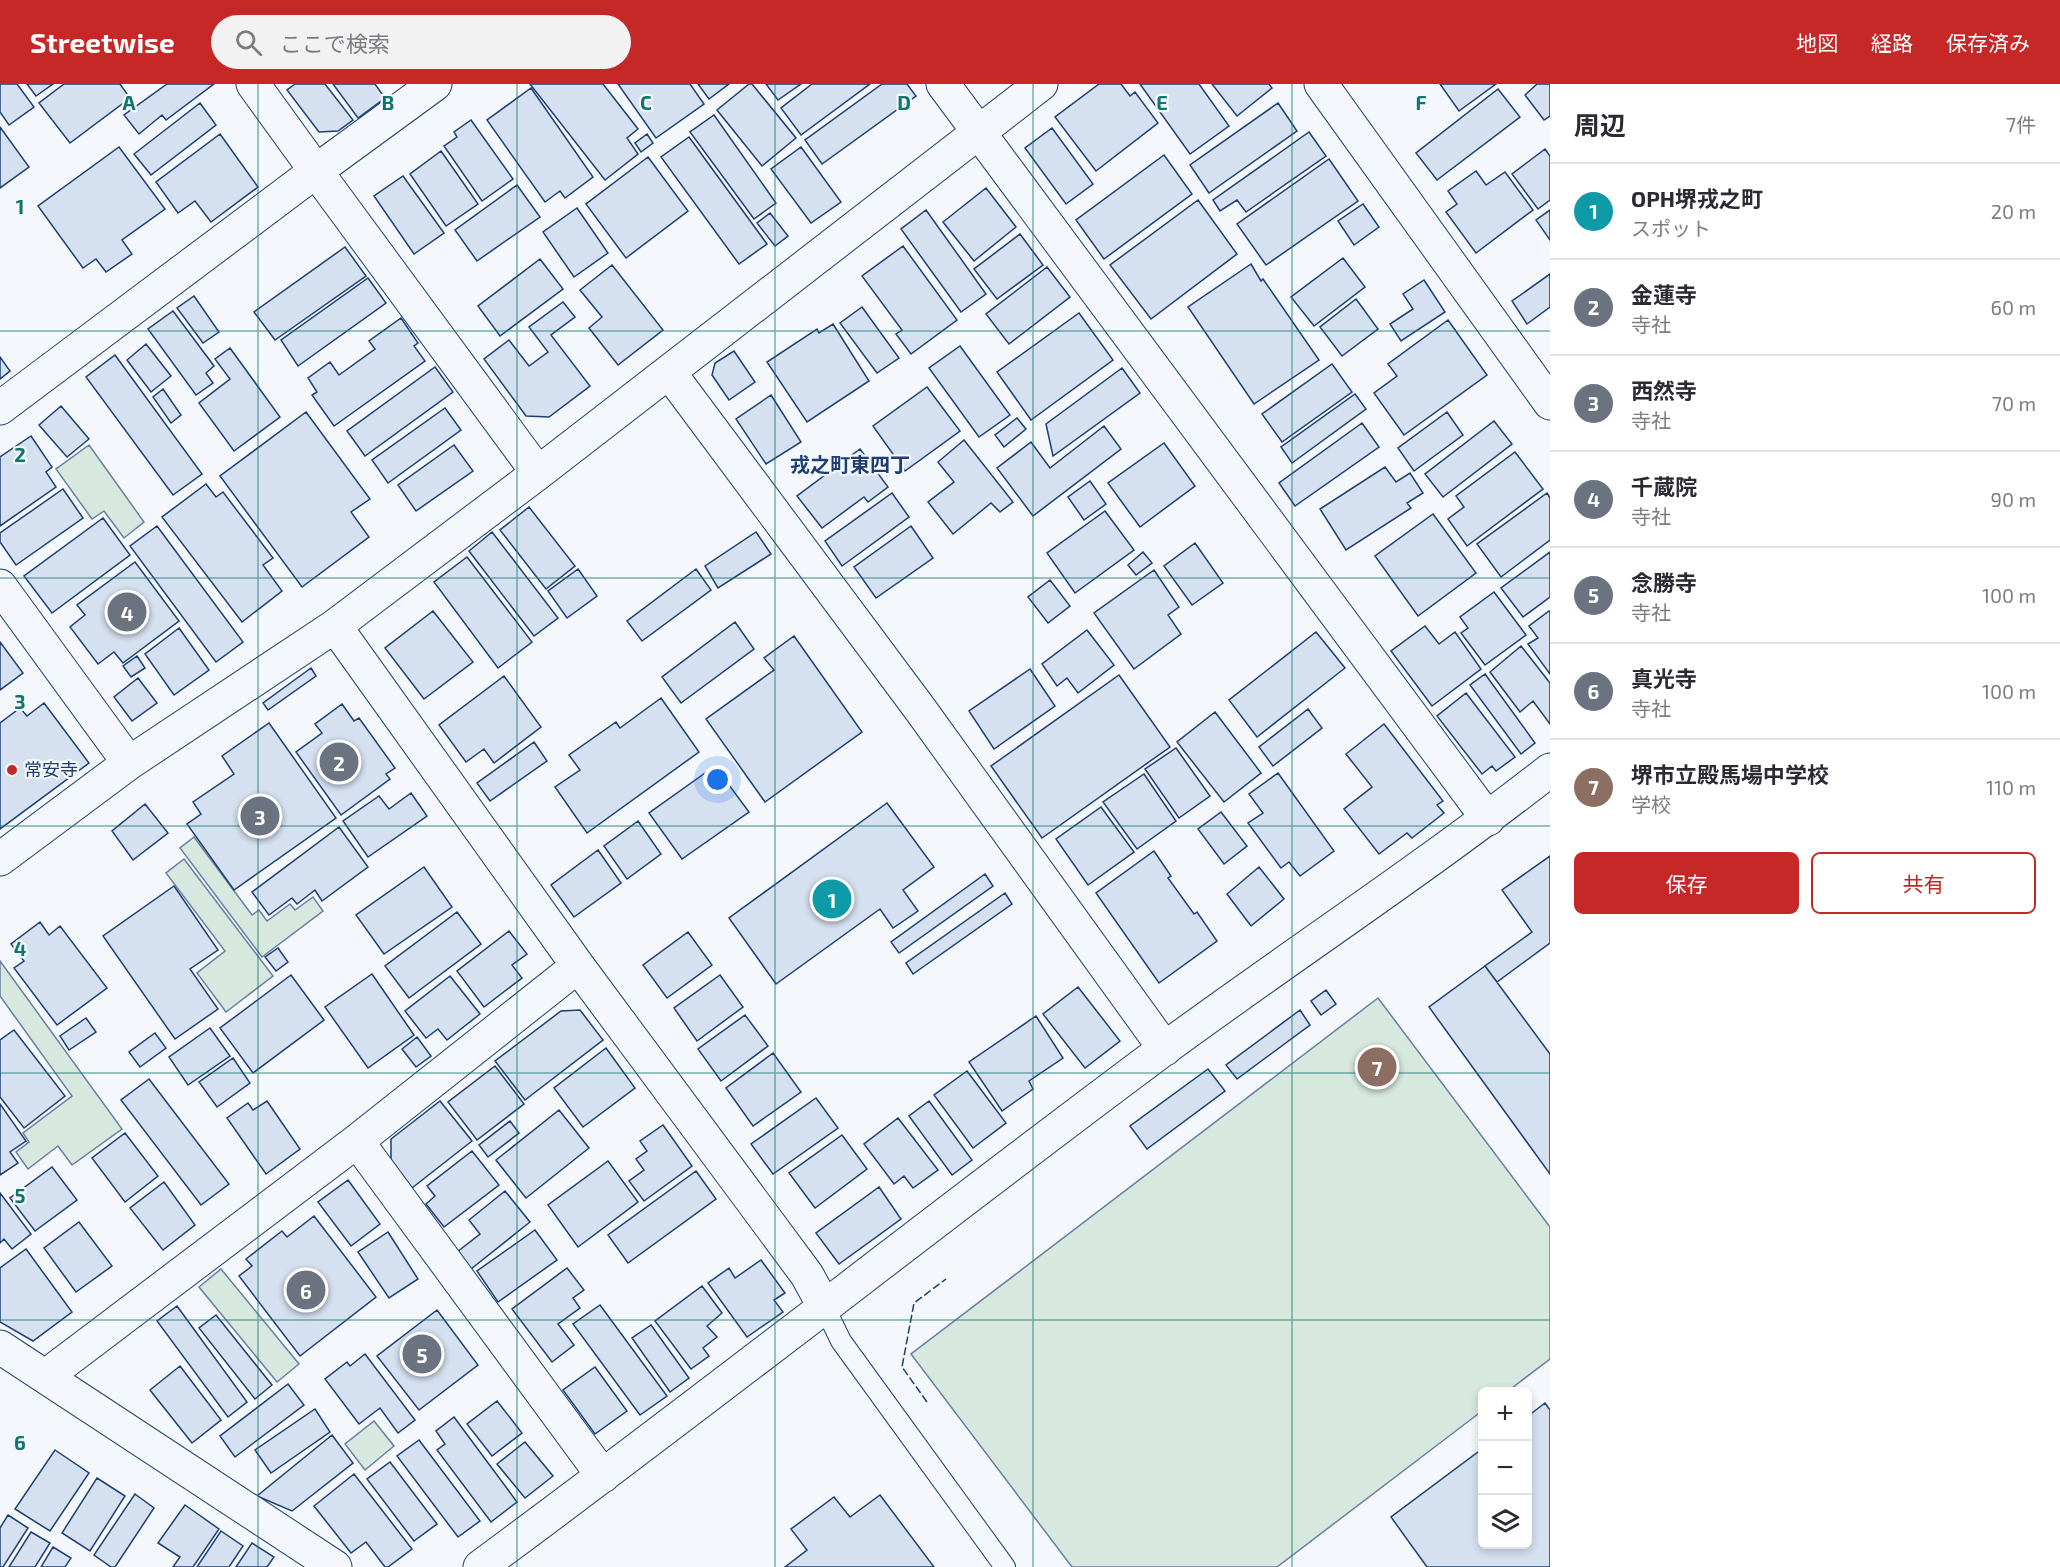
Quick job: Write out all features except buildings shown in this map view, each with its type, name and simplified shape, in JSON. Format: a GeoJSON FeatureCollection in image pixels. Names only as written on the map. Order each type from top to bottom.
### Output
{"type":"FeatureCollection","features":[{"type":"Feature","properties":{"kind":"street"},"geometry":{"type":"LineString","coordinates":[[253,84],[537,473]]}},
{"type":"Feature","properties":{"kind":"street"},"geometry":{"type":"LineString","coordinates":[[0,408],[435,84]]}},
{"type":"Feature","properties":{"kind":"street"},"geometry":{"type":"LineString","coordinates":[[943,84],[1488,819]]}},
{"type":"Feature","properties":{"kind":"street"},"geometry":{"type":"LineString","coordinates":[[0,859],[129,763],[335,627],[1041,84]]}},
{"type":"Feature","properties":{"kind":"street"},"geometry":{"type":"LineString","coordinates":[[1321,84],[1550,402]]}},
{"type":"Feature","properties":{"kind":"street"},"geometry":{"type":"LineString","coordinates":[[669,372],[920,709],[1165,1048]]}},
{"type":"Feature","properties":{"kind":"street"},"geometry":{"type":"LineString","coordinates":[[0,586],[129,763]]}},
{"type":"Feature","properties":{"kind":"street"},"geometry":{"type":"LineString","coordinates":[[335,627],[578,966],[807,1275],[825,1308]]}},
{"type":"Feature","properties":{"kind":"street"},"geometry":{"type":"LineString","coordinates":[[480,1567],[825,1308],[1165,1048],[1488,819],[1550,770]]}},
{"type":"Feature","properties":{"kind":"street"},"geometry":{"type":"LineString","coordinates":[[46,1376],[357,1141],[578,966]]}},
{"type":"Feature","properties":{"kind":"street"},"geometry":{"type":"LineString","coordinates":[[357,1141],[603,1476]]}},
{"type":"Feature","properties":{"kind":"street"},"geometry":{"type":"LineString","coordinates":[[0,1347],[335,1567]]}},
{"type":"Feature","properties":{"kind":"lane"},"geometry":{"type":"LineString","coordinates":[[825,1308],[841,1341],[1005,1567]]}},
{"type":"Feature","properties":{"kind":"shaded area"},"geometry":{"type":"Polygon","coordinates":[[[89,445],[144,522],[124,538],[104,511],[92,519],[56,469],[89,445]]]}},
{"type":"Feature","properties":{"kind":"shaded area"},"geometry":{"type":"Polygon","coordinates":[[[194,837],[252,915],[259,910],[267,921],[290,904],[295,910],[313,897],[323,911],[262,957],[180,848],[194,837]]]}},
{"type":"Feature","properties":{"kind":"shaded area"},"geometry":{"type":"Polygon","coordinates":[[[184,859],[273,976],[226,1012],[197,973],[225,951],[166,873],[184,859]]]}},
{"type":"Feature","properties":{"kind":"shaded area"},"geometry":{"type":"Polygon","coordinates":[[[0,961],[122,1129],[72,1165],[58,1146],[28,1169],[16,1152],[29,1142],[23,1133],[72,1096],[0,996],[0,961]]]}},
{"type":"Feature","properties":{"kind":"shaded area"},"geometry":{"type":"Polygon","coordinates":[[[1378,998],[1550,1227],[1550,1359],[1513,1387],[1478,1387],[1478,1414],[1277,1567],[1072,1567],[911,1354],[1378,998]]]}},
{"type":"Feature","properties":{"kind":"shaded area"},"geometry":{"type":"Polygon","coordinates":[[[221,1269],[299,1364],[277,1382],[199,1287],[221,1269]]]}},
{"type":"Feature","properties":{"kind":"shaded area"},"geometry":{"type":"Polygon","coordinates":[[[374,1421],[394,1446],[365,1470],[345,1444],[374,1421]]]}},
{"type":"Feature","properties":{"kind":"fence"},"geometry":{"type":"LineString","coordinates":[[927,1402],[902,1367],[914,1303],[946,1279]]}},
{"type":"Feature","properties":{"kind":"place","name":"千蔵院"},"geometry":{"type":"Point","coordinates":[127,612]}},
{"type":"Feature","properties":{"kind":"place","name":"金蓮寺"},"geometry":{"type":"Point","coordinates":[339,762]}},
{"type":"Feature","properties":{"kind":"place","name":"常安寺"},"geometry":{"type":"Point","coordinates":[12,770]}},
{"type":"Feature","properties":{"kind":"place","name":"西然寺"},"geometry":{"type":"Point","coordinates":[260,816]}},
{"type":"Feature","properties":{"kind":"place","name":"OPH堺戎之町"},"geometry":{"type":"Point","coordinates":[832,899]}},
{"type":"Feature","properties":{"kind":"place","name":"堺市立殿馬場中学校"},"geometry":{"type":"Point","coordinates":[1377,1067]}},
{"type":"Feature","properties":{"kind":"place","name":"真光寺"},"geometry":{"type":"Point","coordinates":[306,1290]}},
{"type":"Feature","properties":{"kind":"place","name":"念勝寺"},"geometry":{"type":"Point","coordinates":[422,1354]}},
{"type":"Feature","properties":{"kind":"district","name":"戎之町東四丁"},"geometry":{"type":"Point","coordinates":[850,465]}}]}
